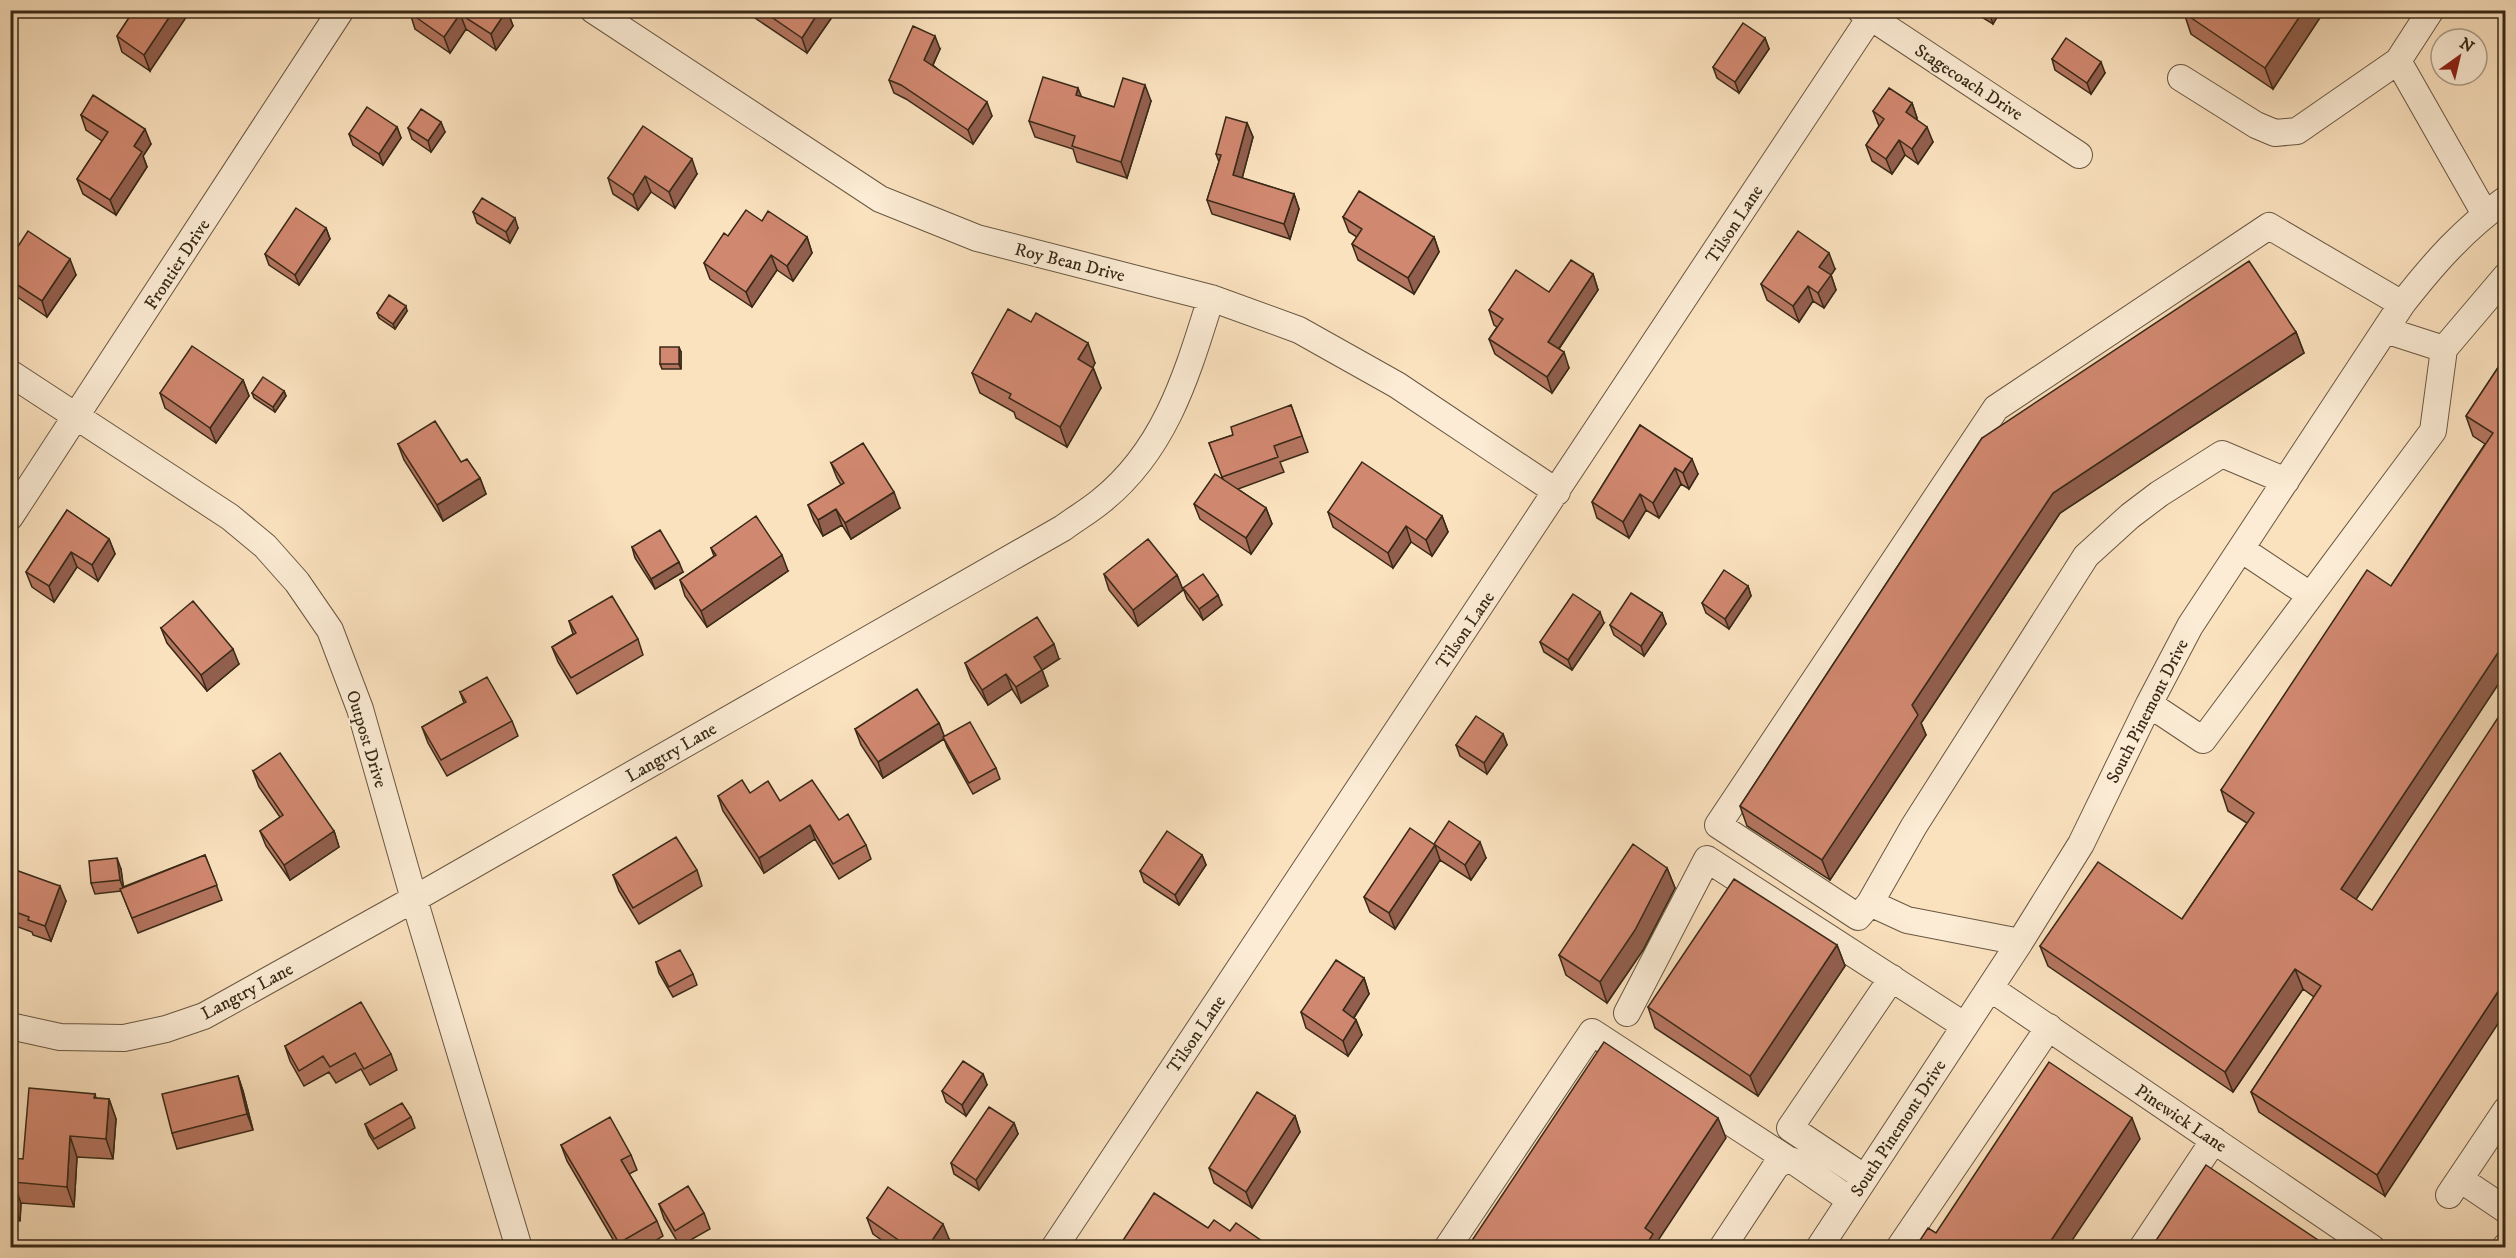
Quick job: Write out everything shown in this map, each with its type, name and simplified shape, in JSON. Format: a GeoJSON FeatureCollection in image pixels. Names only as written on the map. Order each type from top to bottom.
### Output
{"type":"FeatureCollection","features":[{"type":"Feature","properties":{"kind":"street","name":"Frontier Drive"},"geometry":{"type":"LineString","coordinates":[[10,517],[77,418],[341,10]]}},
{"type":"Feature","properties":{"kind":"street","name":"Roy Bean Drive"},"geometry":{"type":"LineString","coordinates":[[593,10],[880,199],[977,238],[1211,298],[1299,330],[1397,386],[1557,492]]}},
{"type":"Feature","properties":{"kind":"street"},"geometry":{"type":"LineString","coordinates":[[2181,78],[2256,125],[2275,133],[2297,131],[2398,61],[2431,10]]}},
{"type":"Feature","properties":{"kind":"street","name":"Stagecoach Drive"},"geometry":{"type":"LineString","coordinates":[[1868,13],[2079,154]]}},
{"type":"Feature","properties":{"kind":"street","name":"Tilson Lane"},"geometry":{"type":"LineString","coordinates":[[1054,1248],[1557,492],[1868,13]]}},
{"type":"Feature","properties":{"kind":"street"},"geometry":{"type":"LineString","coordinates":[[2398,61],[2485,214]]}},
{"type":"Feature","properties":{"kind":"street","name":"South Pinemont Drive"},"geometry":{"type":"LineString","coordinates":[[1819,1248],[2020,942],[2081,844],[2190,626],[2402,304],[2439,256],[2505,199]]}},
{"type":"Feature","properties":{"kind":"street"},"geometry":{"type":"LineString","coordinates":[[2286,481],[2222,454],[2159,494],[2130,516],[2086,556],[1914,826],[1870,903],[1858,917],[1718,825],[1996,408],[2269,225],[2402,304]]}},
{"type":"Feature","properties":{"kind":"street"},"geometry":{"type":"LineString","coordinates":[[2149,704],[2202,740],[2433,431],[2444,348],[2505,276]]}},
{"type":"Feature","properties":{"kind":"street","name":"Langtry Lane"},"geometry":{"type":"LineString","coordinates":[[10,1026],[60,1037],[97,1039],[133,1037],[204,1016],[414,899],[1053,534],[1101,501],[1128,476],[1150,448],[1186,380],[1211,298]]}},
{"type":"Feature","properties":{"kind":"street"},"geometry":{"type":"LineString","coordinates":[[2385,330],[2444,348]]}},
{"type":"Feature","properties":{"kind":"street","name":"Outpost Drive"},"geometry":{"type":"LineString","coordinates":[[10,373],[230,517],[265,546],[304,592],[330,630],[360,709],[414,899],[519,1248]]}},
{"type":"Feature","properties":{"kind":"street"},"geometry":{"type":"LineString","coordinates":[[2241,549],[2310,595]]}},
{"type":"Feature","properties":{"kind":"street"},"geometry":{"type":"LineString","coordinates":[[1627,1013],[1707,859],[1965,1026]]}},
{"type":"Feature","properties":{"kind":"street"},"geometry":{"type":"LineString","coordinates":[[1870,903],[1907,920],[2020,942]]}},
{"type":"Feature","properties":{"kind":"street"},"geometry":{"type":"LineString","coordinates":[[1865,1178],[1790,1128],[1892,978]]}},
{"type":"Feature","properties":{"kind":"street","name":"Pinewick Lane"},"geometry":{"type":"LineString","coordinates":[[1990,988],[2372,1248]]}},
{"type":"Feature","properties":{"kind":"street"},"geometry":{"type":"LineString","coordinates":[[1899,1248],[2049,1028]]}},
{"type":"Feature","properties":{"kind":"street"},"geometry":{"type":"LineString","coordinates":[[1447,1248],[1592,1032],[1850,1200]]}},
{"type":"Feature","properties":{"kind":"street"},"geometry":{"type":"LineString","coordinates":[[2505,1110],[2455,1187],[2505,1210]]}},
{"type":"Feature","properties":{"kind":"street"},"geometry":{"type":"LineString","coordinates":[[2142,1248],[2214,1140]]}},
{"type":"Feature","properties":{"kind":"street"},"geometry":{"type":"LineString","coordinates":[[1722,1248],[1776,1166],[1787,1159]]}},
{"type":"Feature","properties":{"kind":"building"},"geometry":{"type":"Polygon","coordinates":[[[134,10],[174,10],[144,55],[117,36],[134,10]]]}},
{"type":"Feature","properties":{"kind":"building"},"geometry":{"type":"Polygon","coordinates":[[[411,10],[507,10],[491,34],[460,14],[444,37],[410,13],[411,10]]]}},
{"type":"Feature","properties":{"kind":"building"},"geometry":{"type":"Polygon","coordinates":[[[761,10],[820,10],[802,38],[761,10]]]}},
{"type":"Feature","properties":{"kind":"building"},"geometry":{"type":"Polygon","coordinates":[[[2185,10],[2304,10],[2265,68],[2184,13],[2185,10]]]}},
{"type":"Feature","properties":{"kind":"building"},"geometry":{"type":"Polygon","coordinates":[[[1743,23],[1765,38],[1735,82],[1713,67],[1743,23]]]}},
{"type":"Feature","properties":{"kind":"building"},"geometry":{"type":"Polygon","coordinates":[[[913,26],[935,36],[924,60],[987,102],[968,130],[901,85],[889,80],[913,26]]]}},
{"type":"Feature","properties":{"kind":"building"},"geometry":{"type":"Polygon","coordinates":[[[2066,38],[2101,62],[2087,83],[2052,59],[2066,38]]]}},
{"type":"Feature","properties":{"kind":"building"},"geometry":{"type":"Polygon","coordinates":[[[1043,77],[1078,88],[1076,95],[1114,107],[1123,78],[1145,85],[1121,162],[1072,146],[1075,136],[1029,121],[1043,77]]]}},
{"type":"Feature","properties":{"kind":"building"},"geometry":{"type":"Polygon","coordinates":[[[1889,88],[1912,103],[1906,112],[1927,127],[1912,149],[1899,140],[1886,159],[1866,145],[1884,119],[1873,111],[1889,88]]]}},
{"type":"Feature","properties":{"kind":"building"},"geometry":{"type":"Polygon","coordinates":[[[93,95],[145,129],[134,146],[142,152],[110,200],[77,179],[108,132],[81,115],[93,95]]]}},
{"type":"Feature","properties":{"kind":"building"},"geometry":{"type":"Polygon","coordinates":[[[367,107],[397,127],[379,154],[349,134],[367,107]]]}},
{"type":"Feature","properties":{"kind":"building"},"geometry":{"type":"Polygon","coordinates":[[[421,109],[441,122],[428,141],[408,128],[421,109]]]}},
{"type":"Feature","properties":{"kind":"building"},"geometry":{"type":"Polygon","coordinates":[[[1226,117],[1247,123],[1233,175],[1294,194],[1284,224],[1207,200],[1221,155],[1216,154],[1226,117]]]}},
{"type":"Feature","properties":{"kind":"building"},"geometry":{"type":"Polygon","coordinates":[[[643,126],[692,159],[669,192],[645,176],[633,195],[608,178],[643,126]]]}},
{"type":"Feature","properties":{"kind":"building"},"geometry":{"type":"Polygon","coordinates":[[[1359,191],[1434,237],[1408,278],[1352,244],[1362,229],[1343,217],[1359,191]]]}},
{"type":"Feature","properties":{"kind":"building"},"geometry":{"type":"Polygon","coordinates":[[[482,198],[515,218],[506,232],[473,212],[482,198]]]}},
{"type":"Feature","properties":{"kind":"building"},"geometry":{"type":"Polygon","coordinates":[[[296,208],[326,228],[295,275],[265,254],[296,208]]]}},
{"type":"Feature","properties":{"kind":"building"},"geometry":{"type":"Polygon","coordinates":[[[746,210],[762,221],[768,211],[807,237],[787,266],[771,255],[746,292],[704,263],[724,233],[728,236],[746,210]]]}},
{"type":"Feature","properties":{"kind":"building"},"geometry":{"type":"Polygon","coordinates":[[[28,231],[70,259],[42,301],[10,280],[10,244],[17,248],[28,231]]]}},
{"type":"Feature","properties":{"kind":"building"},"geometry":{"type":"Polygon","coordinates":[[[1798,231],[1829,253],[1819,267],[1831,275],[1818,293],[1808,286],[1793,306],[1761,284],[1798,231]]]}},
{"type":"Feature","properties":{"kind":"building"},"geometry":{"type":"Polygon","coordinates":[[[1571,260],[1593,274],[1548,342],[1564,352],[1547,377],[1489,339],[1503,319],[1489,310],[1516,270],[1549,292],[1571,260]]]}},
{"type":"Feature","properties":{"kind":"building"},"geometry":{"type":"Polygon","coordinates":[[[2249,261],[2296,332],[2053,493],[1912,705],[1918,715],[1822,860],[1740,806],[1982,438],[2249,261]]]}},
{"type":"Feature","properties":{"kind":"building"},"geometry":{"type":"Polygon","coordinates":[[[389,295],[406,306],[393,324],[377,313],[389,295]]]}},
{"type":"Feature","properties":{"kind":"building"},"geometry":{"type":"Polygon","coordinates":[[[1008,309],[1031,322],[1036,313],[1088,343],[1078,359],[1093,368],[1060,427],[1009,398],[1011,394],[972,373],[1008,309]]]}},
{"type":"Feature","properties":{"kind":"building"},"geometry":{"type":"Polygon","coordinates":[[[192,346],[243,380],[210,428],[160,393],[192,346]]]}},
{"type":"Feature","properties":{"kind":"building"},"geometry":{"type":"Polygon","coordinates":[[[660,347],[679,347],[679,364],[660,364],[660,347]]]}},
{"type":"Feature","properties":{"kind":"building"},"geometry":{"type":"Polygon","coordinates":[[[2505,357],[2505,642],[2341,889],[2372,910],[2505,707],[2505,981],[2377,1175],[2251,1092],[2321,986],[2295,969],[2225,1072],[2040,946],[2098,862],[2182,919],[2254,813],[2221,790],[2367,570],[2391,586],[2493,433],[2466,416],[2505,357]]]}},
{"type":"Feature","properties":{"kind":"building"},"geometry":{"type":"Polygon","coordinates":[[[263,377],[284,391],[273,407],[252,393],[263,377]]]}},
{"type":"Feature","properties":{"kind":"building"},"geometry":{"type":"Polygon","coordinates":[[[1291,405],[1302,436],[1274,446],[1278,457],[1222,477],[1209,443],[1233,435],[1231,427],[1291,405]]]}},
{"type":"Feature","properties":{"kind":"building"},"geometry":{"type":"Polygon","coordinates":[[[435,421],[461,462],[467,459],[480,478],[437,505],[398,444],[435,421]]]}},
{"type":"Feature","properties":{"kind":"building"},"geometry":{"type":"Polygon","coordinates":[[[1640,425],[1692,459],[1683,473],[1675,468],[1653,503],[1640,494],[1623,522],[1592,502],[1640,425]]]}},
{"type":"Feature","properties":{"kind":"building"},"geometry":{"type":"Polygon","coordinates":[[[863,443],[894,492],[845,523],[836,509],[818,520],[808,505],[844,483],[831,463],[863,443]]]}},
{"type":"Feature","properties":{"kind":"building"},"geometry":{"type":"Polygon","coordinates":[[[1362,462],[1442,516],[1426,540],[1406,526],[1388,553],[1328,512],[1362,462]]]}},
{"type":"Feature","properties":{"kind":"building"},"geometry":{"type":"Polygon","coordinates":[[[1215,474],[1266,508],[1246,538],[1194,504],[1215,474]]]}},
{"type":"Feature","properties":{"kind":"building"},"geometry":{"type":"Polygon","coordinates":[[[67,510],[109,539],[92,565],[71,552],[49,586],[26,572],[67,510]]]}},
{"type":"Feature","properties":{"kind":"building"},"geometry":{"type":"Polygon","coordinates":[[[756,516],[782,555],[701,611],[680,580],[716,555],[711,548],[756,516]]]}},
{"type":"Feature","properties":{"kind":"building"},"geometry":{"type":"Polygon","coordinates":[[[660,530],[679,562],[651,579],[632,547],[660,530]]]}},
{"type":"Feature","properties":{"kind":"building"},"geometry":{"type":"Polygon","coordinates":[[[1148,539],[1177,575],[1133,610],[1104,574],[1148,539]]]}},
{"type":"Feature","properties":{"kind":"building"},"geometry":{"type":"Polygon","coordinates":[[[1724,570],[1748,586],[1725,619],[1702,603],[1724,570]]]}},
{"type":"Feature","properties":{"kind":"building"},"geometry":{"type":"Polygon","coordinates":[[[1203,574],[1218,595],[1199,609],[1183,588],[1203,574]]]}},
{"type":"Feature","properties":{"kind":"building"},"geometry":{"type":"Polygon","coordinates":[[[1631,593],[1662,613],[1641,646],[1610,625],[1631,593]]]}},
{"type":"Feature","properties":{"kind":"building"},"geometry":{"type":"Polygon","coordinates":[[[1573,594],[1600,612],[1568,660],[1540,642],[1573,594]]]}},
{"type":"Feature","properties":{"kind":"building"},"geometry":{"type":"Polygon","coordinates":[[[612,596],[638,639],[571,678],[552,647],[576,633],[569,621],[612,596]]]}},
{"type":"Feature","properties":{"kind":"building"},"geometry":{"type":"Polygon","coordinates":[[[193,601],[233,649],[201,675],[161,628],[193,601]]]}},
{"type":"Feature","properties":{"kind":"building"},"geometry":{"type":"Polygon","coordinates":[[[1037,617],[1054,644],[1034,657],[1042,670],[1016,687],[1006,674],[982,690],[965,663],[1037,617]]]}},
{"type":"Feature","properties":{"kind":"building"},"geometry":{"type":"Polygon","coordinates":[[[487,677],[512,721],[441,760],[422,727],[466,702],[460,692],[487,677]]]}},
{"type":"Feature","properties":{"kind":"building"},"geometry":{"type":"Polygon","coordinates":[[[917,689],[939,723],[878,762],[855,729],[917,689]]]}},
{"type":"Feature","properties":{"kind":"building"},"geometry":{"type":"Polygon","coordinates":[[[1476,716],[1503,734],[1484,763],[1456,745],[1476,716]]]}},
{"type":"Feature","properties":{"kind":"building"},"geometry":{"type":"Polygon","coordinates":[[[970,722],[996,768],[969,783],[943,737],[970,722]]]}},
{"type":"Feature","properties":{"kind":"building"},"geometry":{"type":"Polygon","coordinates":[[[280,753],[334,831],[284,865],[260,831],[283,815],[253,771],[280,753]]]}},
{"type":"Feature","properties":{"kind":"building"},"geometry":{"type":"Polygon","coordinates":[[[742,780],[750,793],[768,781],[780,801],[812,780],[839,820],[848,814],[866,845],[833,864],[810,825],[759,858],[718,796],[742,780]]]}},
{"type":"Feature","properties":{"kind":"building"},"geometry":{"type":"Polygon","coordinates":[[[1449,821],[1480,842],[1465,865],[1434,844],[1449,821]]]}},
{"type":"Feature","properties":{"kind":"building"},"geometry":{"type":"Polygon","coordinates":[[[1410,828],[1435,845],[1389,913],[1364,897],[1410,828]]]}},
{"type":"Feature","properties":{"kind":"building"},"geometry":{"type":"Polygon","coordinates":[[[1167,831],[1202,855],[1175,895],[1140,871],[1167,831]]]}},
{"type":"Feature","properties":{"kind":"building"},"geometry":{"type":"Polygon","coordinates":[[[676,837],[697,870],[633,908],[613,875],[676,837]]]}},
{"type":"Feature","properties":{"kind":"building"},"geometry":{"type":"Polygon","coordinates":[[[1633,844],[1667,868],[1635,930],[1600,982],[1559,955],[1633,844]]]}},
{"type":"Feature","properties":{"kind":"building"},"geometry":{"type":"Polygon","coordinates":[[[205,855],[217,885],[132,918],[120,889],[205,855]]]}},
{"type":"Feature","properties":{"kind":"building"},"geometry":{"type":"Polygon","coordinates":[[[117,858],[120,880],[91,883],[89,861],[117,858]]]}},
{"type":"Feature","properties":{"kind":"building"},"geometry":{"type":"Polygon","coordinates":[[[10,868],[60,886],[45,926],[10,910],[10,868]]]}},
{"type":"Feature","properties":{"kind":"building"},"geometry":{"type":"Polygon","coordinates":[[[1734,879],[1837,945],[1750,1076],[1648,1007],[1734,879]]]}},
{"type":"Feature","properties":{"kind":"building"},"geometry":{"type":"Polygon","coordinates":[[[680,950],[693,974],[669,987],[656,962],[680,950]]]}},
{"type":"Feature","properties":{"kind":"building"},"geometry":{"type":"Polygon","coordinates":[[[1336,960],[1364,978],[1343,1010],[1356,1020],[1343,1041],[1301,1012],[1336,960]]]}},
{"type":"Feature","properties":{"kind":"building"},"geometry":{"type":"Polygon","coordinates":[[[361,1002],[391,1054],[364,1069],[355,1053],[330,1067],[323,1056],[299,1071],[285,1046],[361,1002]]]}},
{"type":"Feature","properties":{"kind":"building"},"geometry":{"type":"Polygon","coordinates":[[[1604,1042],[1718,1118],[1645,1228],[1653,1234],[1644,1248],[1467,1248],[1604,1042]]]}},
{"type":"Feature","properties":{"kind":"building"},"geometry":{"type":"Polygon","coordinates":[[[963,1061],[983,1074],[962,1105],[942,1091],[963,1061]]]}},
{"type":"Feature","properties":{"kind":"building"},"geometry":{"type":"Polygon","coordinates":[[[2049,1062],[2132,1118],[2046,1248],[1915,1248],[1928,1228],[1936,1233],[2049,1062]]]}},
{"type":"Feature","properties":{"kind":"building"},"geometry":{"type":"Polygon","coordinates":[[[238,1076],[247,1114],[172,1133],[162,1094],[238,1076]]]}},
{"type":"Feature","properties":{"kind":"building"},"geometry":{"type":"Polygon","coordinates":[[[29,1088],[95,1094],[94,1098],[109,1099],[106,1139],[70,1136],[67,1187],[13,1182],[12,1200],[10,1200],[10,1158],[23,1159],[29,1088]]]}},
{"type":"Feature","properties":{"kind":"building"},"geometry":{"type":"Polygon","coordinates":[[[1257,1092],[1295,1116],[1246,1192],[1209,1168],[1257,1092]]]}},
{"type":"Feature","properties":{"kind":"building"},"geometry":{"type":"Polygon","coordinates":[[[402,1103],[411,1117],[374,1139],[365,1124],[402,1103]]]}},
{"type":"Feature","properties":{"kind":"building"},"geometry":{"type":"Polygon","coordinates":[[[989,1107],[1014,1123],[976,1180],[951,1163],[989,1107]]]}},
{"type":"Feature","properties":{"kind":"building"},"geometry":{"type":"Polygon","coordinates":[[[610,1117],[631,1155],[621,1160],[657,1221],[619,1243],[561,1145],[610,1117]]]}},
{"type":"Feature","properties":{"kind":"building"},"geometry":{"type":"Polygon","coordinates":[[[2206,1165],[2324,1244],[2322,1248],[2151,1248],[2206,1165]]]}},
{"type":"Feature","properties":{"kind":"building"},"geometry":{"type":"Polygon","coordinates":[[[688,1186],[704,1213],[675,1231],[659,1204],[688,1186]]]}},
{"type":"Feature","properties":{"kind":"building"},"geometry":{"type":"Polygon","coordinates":[[[888,1187],[943,1224],[927,1248],[910,1248],[867,1218],[888,1187]]]}},
{"type":"Feature","properties":{"kind":"building"},"geometry":{"type":"Polygon","coordinates":[[[1154,1193],[1208,1228],[1214,1220],[1230,1231],[1236,1223],[1272,1248],[1196,1248],[1191,1244],[1189,1248],[1118,1248],[1154,1193]]]}}]}
